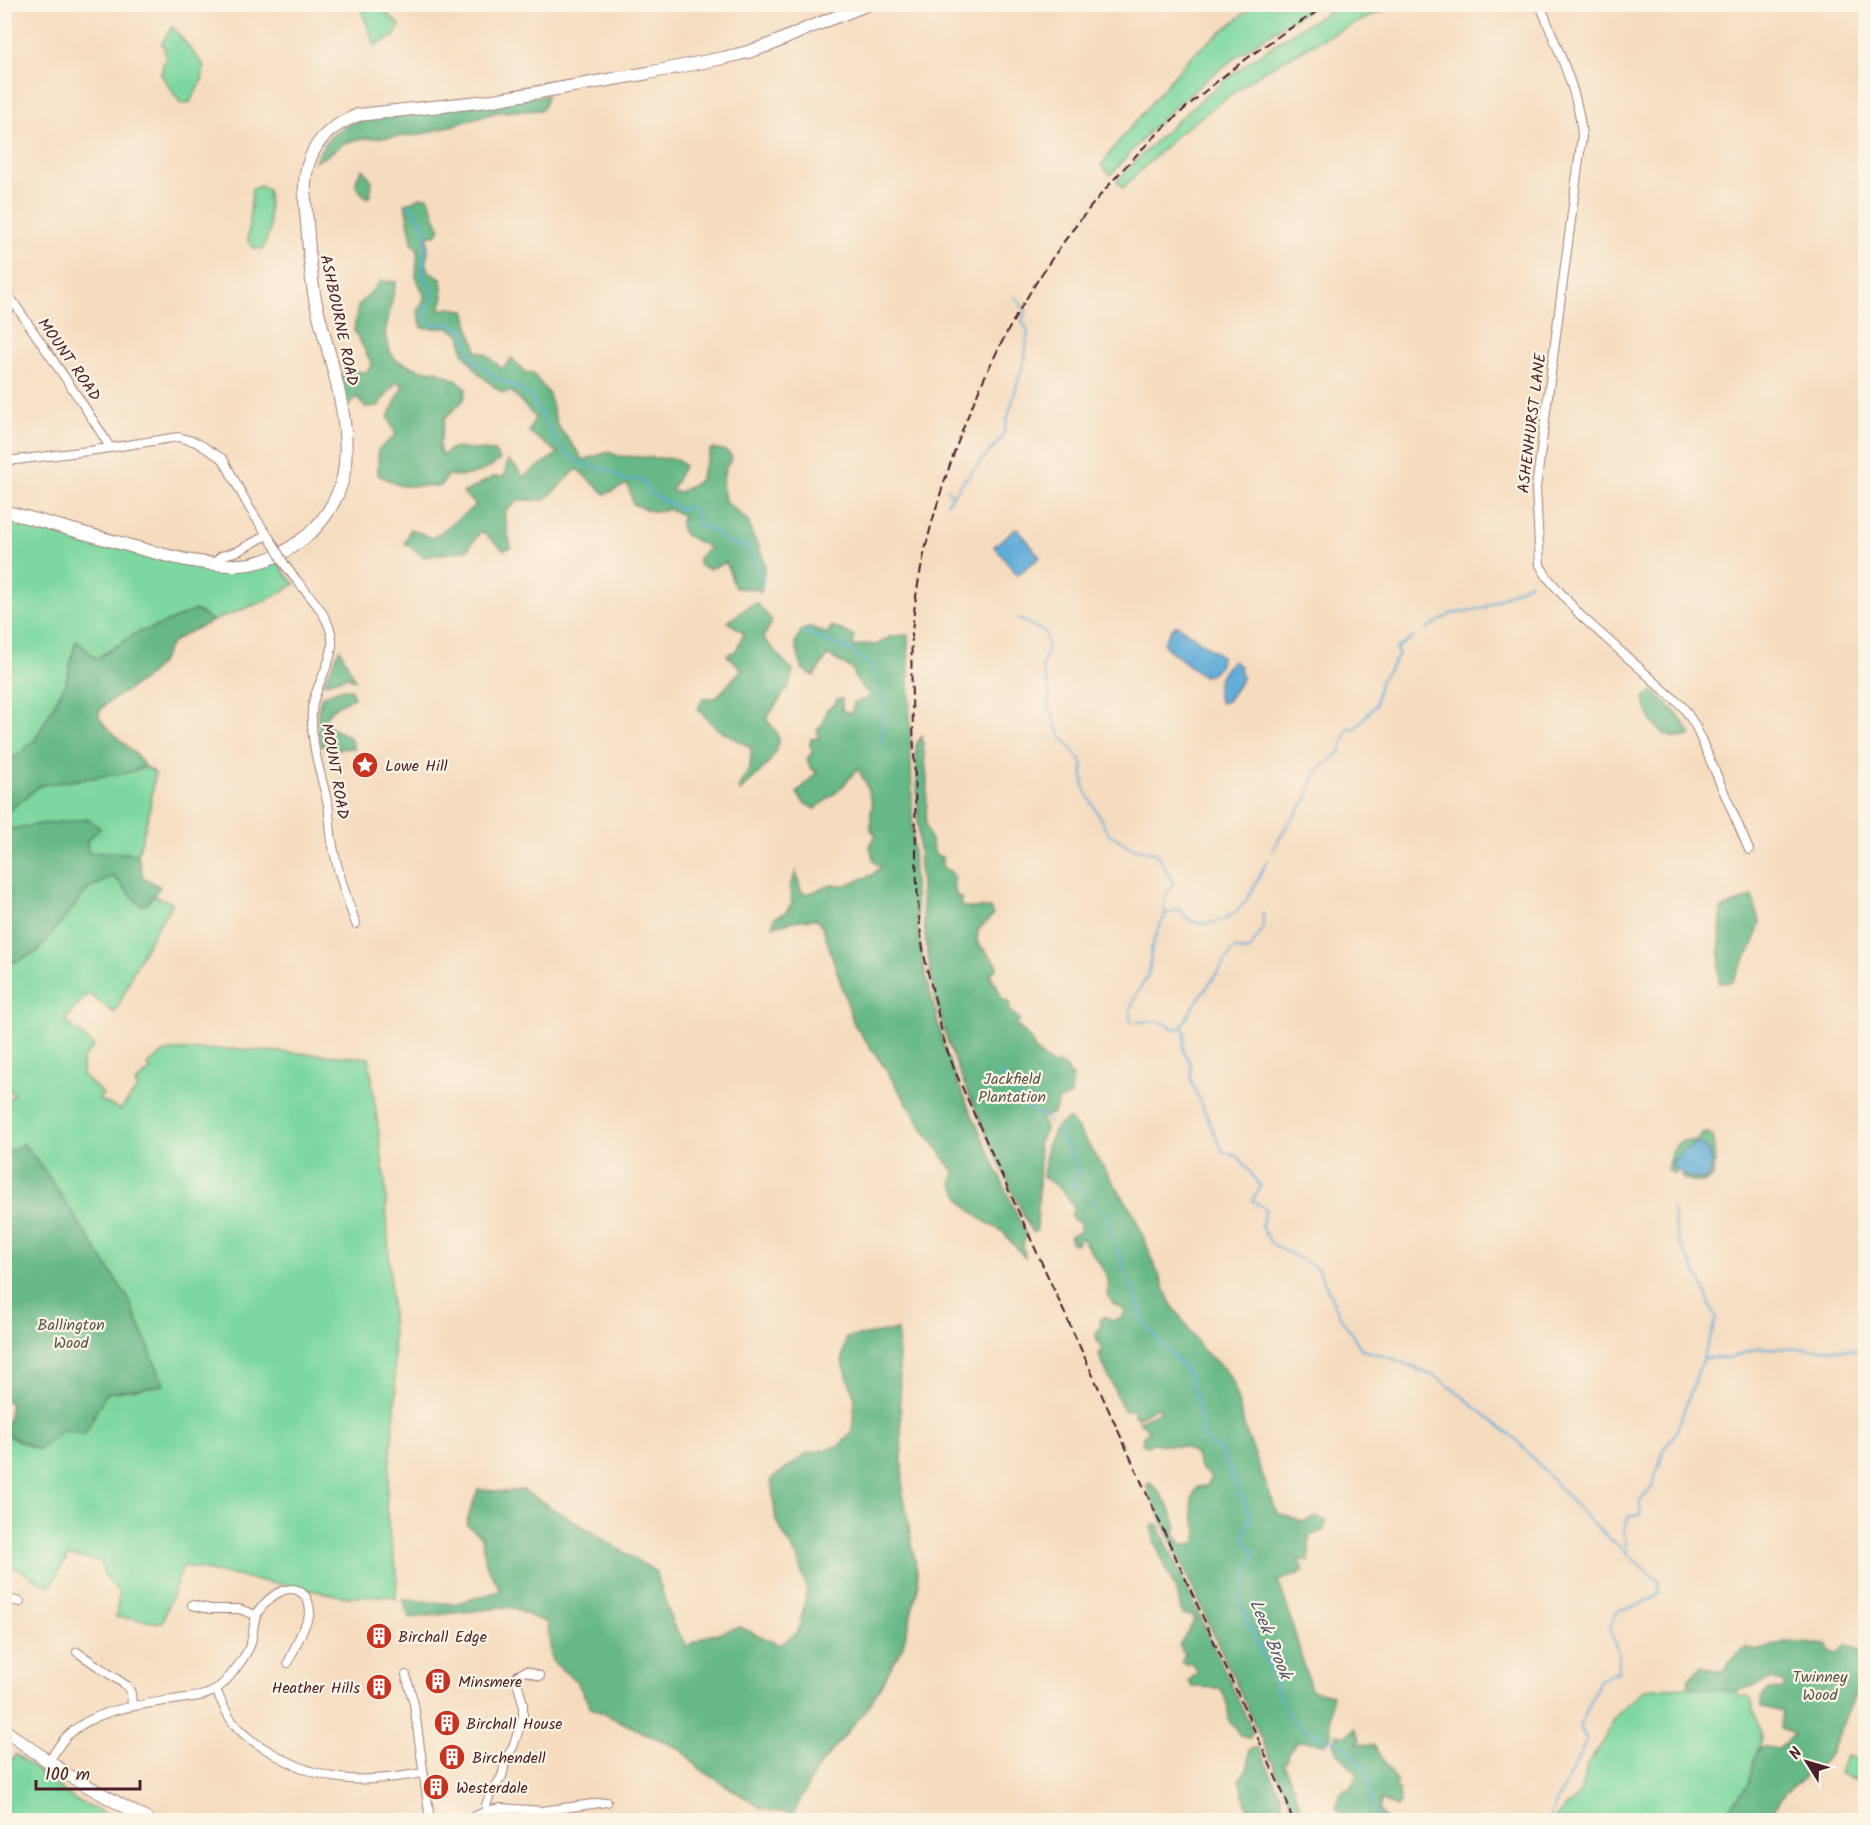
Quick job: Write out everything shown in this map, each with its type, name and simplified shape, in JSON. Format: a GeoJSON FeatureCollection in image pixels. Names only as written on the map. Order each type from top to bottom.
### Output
{"type":"FeatureCollection","features":[{"type":"Feature","properties":{"kind":"highway","name":"ASHBOURNE ROAD"},"geometry":{"type":"LineString","coordinates":[[4,511],[170,556],[253,563],[266,561],[289,550],[312,531],[324,517],[339,492],[344,474],[346,436],[341,404],[315,298],[308,250],[306,214],[307,169],[315,147],[329,131],[358,115],[488,101],[723,58],[772,44],[869,4]]}},
{"type":"Feature","properties":{"kind":"highway"},"geometry":{"type":"LineString","coordinates":[[4,1729],[48,1763],[148,1821]]}},
{"type":"Feature","properties":{"kind":"street","name":"ASHENHURST LANE"},"geometry":{"type":"LineString","coordinates":[[1540,4],[1573,91],[1582,136],[1536,489],[1540,564],[1547,577],[1580,615],[1683,707],[1695,725],[1749,850]]}},
{"type":"Feature","properties":{"kind":"street","name":"MOUNT ROAD"},"geometry":{"type":"LineString","coordinates":[[4,288],[82,402],[108,444],[108,448]]}},
{"type":"Feature","properties":{"kind":"street","name":"MOUNT ROAD"},"geometry":{"type":"LineString","coordinates":[[4,460],[178,437],[196,442],[224,459],[246,502],[283,562],[309,595],[331,632],[332,650],[313,699],[311,712],[313,744],[329,808],[332,840],[343,889],[356,924]]}},
{"type":"Feature","properties":{"kind":"street"},"geometry":{"type":"LineString","coordinates":[[218,560],[267,535]]}},
{"type":"Feature","properties":{"kind":"street"},"geometry":{"type":"LineString","coordinates":[[48,1763],[66,1737],[102,1715],[132,1706],[204,1695],[216,1690],[224,1683],[248,1650],[252,1641],[256,1615],[274,1594],[294,1589],[306,1596],[310,1614],[288,1663]]}},
{"type":"Feature","properties":{"kind":"street"},"geometry":{"type":"LineString","coordinates":[[4,1598],[20,1602]]}},
{"type":"Feature","properties":{"kind":"street"},"geometry":{"type":"LineString","coordinates":[[192,1605],[210,1609],[239,1609],[256,1615]]}},
{"type":"Feature","properties":{"kind":"street"},"geometry":{"type":"LineString","coordinates":[[77,1652],[128,1686],[132,1706]]}},
{"type":"Feature","properties":{"kind":"street"},"geometry":{"type":"LineString","coordinates":[[486,1811],[486,1804],[502,1776],[506,1759],[513,1747],[523,1717],[523,1704],[517,1682],[518,1675],[526,1671],[540,1676]]}},
{"type":"Feature","properties":{"kind":"street"},"geometry":{"type":"LineString","coordinates":[[406,1675],[414,1704],[430,1821]]}},
{"type":"Feature","properties":{"kind":"street"},"geometry":{"type":"LineString","coordinates":[[216,1690],[231,1720],[245,1735],[280,1758],[314,1773],[334,1778],[366,1781],[423,1773]]}},
{"type":"Feature","properties":{"kind":"street"},"geometry":{"type":"LineString","coordinates":[[4,1711],[7,1716],[4,1729]]}},
{"type":"Feature","properties":{"kind":"street"},"geometry":{"type":"LineString","coordinates":[[467,1821],[486,1811],[501,1808],[542,1811],[606,1802]]}},
{"type":"Feature","properties":{"kind":"green space"},"geometry":{"type":"Polygon","coordinates":[[[370,5],[379,6],[400,26],[394,36],[374,46],[361,10],[370,5]]]}},
{"type":"Feature","properties":{"kind":"green space"},"geometry":{"type":"Polygon","coordinates":[[[1255,5],[1317,5],[1251,46],[1188,95],[1151,130],[1111,175],[1101,166],[1115,146],[1191,56],[1255,5]]]}},
{"type":"Feature","properties":{"kind":"green space"},"geometry":{"type":"Polygon","coordinates":[[[1341,5],[1395,5],[1326,37],[1259,74],[1178,134],[1123,188],[1117,181],[1167,130],[1221,83],[1279,42],[1341,5]]]}},
{"type":"Feature","properties":{"kind":"green space"},"geometry":{"type":"Polygon","coordinates":[[[172,26],[204,66],[202,80],[190,102],[181,104],[161,74],[166,55],[162,43],[172,26]]]}},
{"type":"Feature","properties":{"kind":"green space"},"geometry":{"type":"Polygon","coordinates":[[[547,95],[541,110],[498,112],[419,135],[360,139],[344,143],[325,157],[315,161],[324,145],[335,133],[366,118],[547,95]]]}},
{"type":"Feature","properties":{"kind":"green space"},"geometry":{"type":"Polygon","coordinates":[[[363,169],[372,181],[370,196],[366,198],[356,186],[357,177],[363,169]]]}},
{"type":"Feature","properties":{"kind":"green space"},"geometry":{"type":"Polygon","coordinates":[[[260,186],[268,190],[270,230],[263,249],[253,248],[248,240],[252,189],[260,186]]]}},
{"type":"Feature","properties":{"kind":"green space"},"geometry":{"type":"Polygon","coordinates":[[[421,197],[428,197],[440,229],[436,235],[428,235],[427,270],[441,278],[443,300],[439,310],[451,308],[465,311],[476,351],[486,354],[502,369],[512,358],[526,373],[533,374],[549,394],[557,425],[583,460],[609,452],[618,456],[677,459],[684,466],[671,491],[680,492],[699,481],[711,449],[724,450],[730,455],[732,458],[725,469],[722,484],[725,501],[748,521],[759,547],[765,564],[761,592],[756,589],[735,588],[726,562],[710,569],[700,566],[698,558],[709,547],[683,532],[681,522],[683,515],[667,509],[650,511],[633,504],[628,484],[605,494],[577,469],[545,500],[520,500],[504,512],[511,548],[504,550],[481,531],[467,550],[424,557],[405,543],[410,529],[433,538],[476,505],[463,493],[493,477],[504,477],[508,460],[523,477],[558,453],[529,432],[535,417],[512,392],[502,393],[479,374],[463,352],[460,334],[449,328],[422,328],[418,311],[424,295],[416,276],[418,248],[413,245],[405,204],[421,197]]]}},
{"type":"Feature","properties":{"kind":"green space"},"geometry":{"type":"Polygon","coordinates":[[[381,281],[396,282],[385,333],[391,354],[396,360],[421,370],[437,371],[466,388],[464,400],[445,418],[439,447],[442,456],[452,448],[494,451],[500,460],[488,468],[476,474],[448,475],[441,486],[401,486],[378,475],[378,450],[396,435],[388,417],[403,386],[397,381],[378,406],[365,407],[357,397],[346,409],[339,378],[351,371],[367,372],[372,364],[354,330],[358,306],[381,281]]]}},
{"type":"Feature","properties":{"kind":"green space"},"geometry":{"type":"Polygon","coordinates":[[[5,516],[252,569],[278,562],[295,584],[267,600],[213,621],[195,610],[151,629],[138,632],[96,659],[76,640],[66,683],[34,741],[5,763],[5,516]]]}},
{"type":"Feature","properties":{"kind":"green space"},"geometry":{"type":"Polygon","coordinates":[[[757,603],[772,621],[763,638],[793,671],[789,686],[766,719],[777,734],[777,749],[759,773],[740,791],[739,786],[750,768],[751,748],[716,728],[698,709],[703,698],[716,698],[742,669],[727,655],[736,651],[744,633],[728,622],[749,606],[757,603]]]}},
{"type":"Feature","properties":{"kind":"green space"},"geometry":{"type":"Polygon","coordinates":[[[195,610],[213,621],[172,643],[153,671],[106,704],[100,712],[99,716],[105,725],[145,767],[126,773],[41,785],[5,813],[5,763],[35,740],[66,683],[76,640],[96,659],[138,632],[151,629],[195,610]]]}},
{"type":"Feature","properties":{"kind":"green space"},"geometry":{"type":"Polygon","coordinates":[[[832,626],[854,636],[853,647],[865,644],[876,645],[892,636],[908,635],[914,884],[924,968],[946,1054],[1027,1237],[1023,1244],[1025,1258],[1002,1231],[982,1220],[963,1203],[952,1183],[955,1173],[854,1024],[823,928],[817,919],[799,920],[773,926],[774,918],[785,913],[792,904],[790,886],[796,872],[801,892],[808,894],[833,884],[843,886],[872,875],[881,867],[874,862],[870,846],[876,835],[871,830],[873,807],[866,783],[858,769],[839,790],[815,809],[804,803],[797,793],[817,772],[811,769],[807,759],[813,751],[810,746],[811,739],[819,738],[817,730],[824,722],[826,710],[835,704],[837,699],[842,699],[842,710],[851,714],[854,702],[868,699],[868,693],[854,677],[854,670],[828,655],[814,676],[802,669],[795,642],[802,630],[811,627],[827,634],[832,626]]]}},
{"type":"Feature","properties":{"kind":"green space"},"geometry":{"type":"Polygon","coordinates":[[[340,649],[355,680],[347,677],[324,683],[340,649]]]}},
{"type":"Feature","properties":{"kind":"green space"},"geometry":{"type":"Polygon","coordinates":[[[340,689],[351,689],[354,698],[336,706],[324,721],[333,729],[350,737],[354,748],[330,749],[321,746],[319,708],[322,696],[340,689]]]}},
{"type":"Feature","properties":{"kind":"green space"},"geometry":{"type":"Polygon","coordinates":[[[1653,691],[1675,711],[1691,735],[1681,738],[1673,737],[1658,729],[1649,715],[1644,698],[1653,691]]]}},
{"type":"Feature","properties":{"kind":"green space","name":"Jackfield Plantation"},"geometry":{"type":"Polygon","coordinates":[[[922,736],[927,779],[926,825],[935,855],[942,857],[942,867],[951,872],[955,878],[953,881],[956,895],[961,898],[961,905],[966,908],[990,908],[993,915],[978,930],[977,942],[997,964],[997,968],[990,974],[993,979],[992,983],[996,983],[1002,999],[1009,1002],[1010,1011],[1020,1019],[1016,1024],[1033,1042],[1034,1050],[1053,1065],[1059,1064],[1067,1068],[1068,1074],[1073,1077],[1071,1095],[1059,1100],[1054,1113],[1041,1118],[1046,1130],[1038,1144],[1040,1158],[1037,1230],[1032,1233],[957,1066],[945,1034],[934,989],[924,920],[919,850],[916,745],[922,736]]]}},
{"type":"Feature","properties":{"kind":"green space"},"geometry":{"type":"Polygon","coordinates":[[[145,767],[155,773],[149,813],[138,854],[108,852],[87,854],[88,819],[5,830],[5,813],[41,785],[126,773],[145,767]]]}},
{"type":"Feature","properties":{"kind":"green space"},"geometry":{"type":"Polygon","coordinates":[[[88,819],[100,828],[87,841],[88,853],[138,854],[143,877],[160,887],[146,905],[140,905],[113,876],[87,890],[37,952],[5,966],[5,830],[88,819]]]}},
{"type":"Feature","properties":{"kind":"green space"},"geometry":{"type":"Polygon","coordinates":[[[113,876],[140,905],[146,904],[153,896],[173,903],[143,953],[114,1013],[88,993],[65,1020],[94,1046],[82,1060],[82,1075],[103,1094],[98,1099],[120,1110],[138,1088],[135,1084],[150,1070],[147,1065],[162,1054],[174,1050],[236,1049],[369,1058],[385,1181],[396,1397],[386,1505],[397,1572],[396,1599],[388,1596],[347,1597],[183,1566],[162,1623],[116,1617],[119,1593],[104,1575],[101,1561],[68,1556],[50,1587],[5,1562],[5,1434],[39,1450],[62,1430],[85,1434],[105,1393],[164,1385],[128,1298],[5,1155],[5,1102],[14,1095],[5,1084],[5,966],[37,952],[87,890],[113,876]]]}},
{"type":"Feature","properties":{"kind":"green space"},"geometry":{"type":"Polygon","coordinates":[[[1752,896],[1760,921],[1755,941],[1732,982],[1719,983],[1721,909],[1752,896]]]}},
{"type":"Feature","properties":{"kind":"green space"},"geometry":{"type":"Polygon","coordinates":[[[1069,1119],[1133,1212],[1170,1302],[1202,1349],[1226,1371],[1233,1382],[1245,1429],[1277,1513],[1303,1522],[1316,1517],[1327,1521],[1324,1530],[1309,1536],[1309,1562],[1298,1559],[1304,1570],[1278,1581],[1311,1690],[1332,1695],[1331,1735],[1325,1744],[1297,1741],[1287,1754],[1289,1757],[1284,1764],[1300,1805],[1303,1820],[1295,1820],[1290,1802],[1146,1485],[1150,1483],[1166,1503],[1177,1527],[1173,1534],[1183,1546],[1196,1542],[1197,1529],[1192,1510],[1193,1496],[1198,1487],[1207,1486],[1211,1477],[1200,1468],[1196,1455],[1185,1447],[1142,1444],[1143,1437],[1149,1430],[1139,1421],[1159,1412],[1160,1409],[1156,1407],[1137,1418],[1133,1408],[1127,1411],[1123,1409],[1099,1355],[1102,1348],[1097,1341],[1096,1334],[1102,1325],[1100,1321],[1103,1317],[1111,1321],[1123,1317],[1125,1310],[1113,1304],[1108,1295],[1109,1288],[1105,1273],[1082,1238],[1077,1244],[1071,1242],[1071,1236],[1081,1231],[1079,1222],[1073,1220],[1071,1215],[1074,1208],[1063,1190],[1043,1177],[1047,1147],[1056,1127],[1069,1119]]]}},
{"type":"Feature","properties":{"kind":"green space"},"geometry":{"type":"Polygon","coordinates":[[[1708,1133],[1713,1137],[1715,1163],[1713,1177],[1703,1183],[1683,1179],[1681,1176],[1698,1177],[1694,1145],[1674,1174],[1667,1169],[1672,1151],[1678,1143],[1697,1141],[1702,1134],[1708,1133]]]}},
{"type":"Feature","properties":{"kind":"green space","name":"Ballington Wood"},"geometry":{"type":"Polygon","coordinates":[[[23,1143],[47,1174],[128,1298],[164,1385],[106,1393],[85,1434],[62,1430],[39,1450],[5,1434],[11,1404],[4,1399],[4,1258],[7,1257],[4,1238],[5,1155],[23,1143]]]}},
{"type":"Feature","properties":{"kind":"green space"},"geometry":{"type":"Polygon","coordinates":[[[898,1330],[903,1492],[919,1583],[903,1646],[869,1706],[816,1770],[793,1814],[763,1809],[697,1767],[682,1750],[591,1708],[577,1682],[552,1661],[547,1623],[509,1607],[409,1618],[403,1599],[453,1604],[501,1591],[486,1564],[482,1537],[466,1524],[478,1489],[502,1492],[523,1490],[656,1572],[673,1625],[687,1646],[704,1637],[740,1627],[780,1645],[798,1632],[807,1591],[797,1557],[776,1521],[771,1479],[808,1453],[839,1446],[852,1432],[855,1399],[842,1360],[846,1338],[898,1330]]]}},
{"type":"Feature","properties":{"kind":"green space"},"geometry":{"type":"Polygon","coordinates":[[[1158,1525],[1253,1732],[1249,1739],[1241,1735],[1229,1721],[1227,1704],[1220,1688],[1192,1687],[1189,1681],[1198,1672],[1192,1663],[1185,1665],[1181,1662],[1185,1655],[1179,1645],[1194,1621],[1191,1615],[1182,1615],[1178,1595],[1155,1543],[1151,1527],[1158,1525]]]}},
{"type":"Feature","properties":{"kind":"green space","name":"Twinney Wood"},"geometry":{"type":"Polygon","coordinates":[[[1785,1642],[1828,1645],[1829,1651],[1838,1654],[1847,1645],[1858,1649],[1864,1659],[1863,1675],[1831,1753],[1823,1762],[1784,1794],[1766,1820],[1721,1820],[1748,1785],[1755,1757],[1762,1746],[1778,1749],[1794,1734],[1780,1729],[1782,1712],[1762,1707],[1761,1699],[1767,1690],[1784,1689],[1784,1684],[1773,1679],[1735,1692],[1688,1687],[1688,1680],[1701,1666],[1723,1672],[1728,1662],[1747,1647],[1756,1651],[1785,1642]]]}},
{"type":"Feature","properties":{"kind":"green space"},"geometry":{"type":"Polygon","coordinates":[[[1688,1687],[1736,1691],[1742,1697],[1747,1695],[1751,1698],[1761,1733],[1760,1745],[1748,1785],[1721,1820],[1552,1820],[1576,1798],[1584,1783],[1587,1765],[1606,1738],[1612,1721],[1623,1708],[1645,1690],[1688,1687]]]}},
{"type":"Feature","properties":{"kind":"green space"},"geometry":{"type":"Polygon","coordinates":[[[1355,1728],[1360,1739],[1357,1744],[1373,1745],[1398,1781],[1395,1786],[1399,1789],[1400,1802],[1397,1807],[1381,1800],[1379,1810],[1386,1820],[1362,1820],[1362,1816],[1355,1820],[1348,1820],[1336,1808],[1340,1793],[1350,1788],[1358,1773],[1346,1764],[1333,1743],[1337,1734],[1344,1737],[1355,1728]]]}},
{"type":"Feature","properties":{"kind":"green space"},"geometry":{"type":"Polygon","coordinates":[[[1259,1748],[1280,1794],[1285,1820],[1251,1820],[1239,1780],[1248,1768],[1249,1750],[1259,1748]]]}},
{"type":"Feature","properties":{"kind":"green space"},"geometry":{"type":"Polygon","coordinates":[[[16,1754],[75,1800],[121,1820],[5,1820],[5,1768],[16,1754]]]}},
{"type":"Feature","properties":{"kind":"green space"},"geometry":{"type":"Polygon","coordinates":[[[1846,1755],[1865,1761],[1865,1782],[1840,1774],[1846,1755]]]}},
{"type":"Feature","properties":{"kind":"water"},"geometry":{"type":"Polygon","coordinates":[[[1017,528],[1040,557],[1017,575],[994,546],[1017,528]]]}},
{"type":"Feature","properties":{"kind":"water"},"geometry":{"type":"Polygon","coordinates":[[[1177,625],[1221,656],[1220,664],[1214,672],[1203,676],[1166,647],[1164,643],[1171,630],[1177,625]]]}},
{"type":"Feature","properties":{"kind":"water"},"geometry":{"type":"Polygon","coordinates":[[[1233,661],[1240,666],[1242,679],[1227,701],[1221,703],[1217,686],[1225,670],[1233,661]]]}},
{"type":"Feature","properties":{"kind":"water"},"geometry":{"type":"Polygon","coordinates":[[[1697,1143],[1709,1154],[1712,1165],[1709,1175],[1704,1180],[1687,1176],[1673,1167],[1673,1161],[1682,1152],[1697,1143]]]}},
{"type":"Feature","properties":{"kind":"waterway","name":"Leek Brook"},"geometry":{"type":"LineString","coordinates":[[410,204],[426,231],[423,276],[433,292],[432,299],[425,308],[425,317],[428,322],[436,325],[448,323],[454,327],[460,327],[466,334],[468,349],[474,359],[494,377],[521,389],[533,400],[556,441],[568,455],[585,465],[609,470],[626,481],[641,480],[652,494],[681,510],[689,507],[694,509],[697,513],[698,525],[715,532],[728,543],[748,547],[761,574],[763,584]]}},
{"type":"Feature","properties":{"kind":"waterway"},"geometry":{"type":"LineString","coordinates":[[947,503],[1002,438],[1025,357],[1028,332],[1022,321],[1026,311],[1015,297]]}},
{"type":"Feature","properties":{"kind":"waterway"},"geometry":{"type":"LineString","coordinates":[[947,488],[952,496]]}},
{"type":"Feature","properties":{"kind":"waterway"},"geometry":{"type":"LineString","coordinates":[[1426,629],[1451,614],[1483,608],[1530,583]]}},
{"type":"Feature","properties":{"kind":"waterway"},"geometry":{"type":"LineString","coordinates":[[1018,618],[1046,633],[1047,649],[1042,668],[1050,690],[1049,706],[1059,733],[1082,762],[1084,788],[1108,833],[1130,847],[1157,854],[1173,883],[1164,899],[1164,915],[1151,951],[1148,975],[1130,1010],[1131,1022],[1160,1021],[1176,1029],[1182,1027],[1185,1032],[1183,1051],[1191,1064],[1191,1081],[1223,1152],[1239,1157],[1261,1187],[1252,1200],[1266,1209],[1261,1227],[1271,1243],[1318,1269],[1340,1316],[1362,1350],[1394,1359],[1438,1378],[1467,1400],[1518,1442],[1589,1520],[1658,1581],[1659,1592],[1652,1600],[1617,1611],[1610,1627],[1618,1654],[1618,1672],[1599,1681],[1580,1727],[1587,1740],[1548,1820]]}},
{"type":"Feature","properties":{"kind":"waterway","name":"Leek Brook"},"geometry":{"type":"LineString","coordinates":[[803,631],[854,652],[871,666],[885,704],[882,746]]}},
{"type":"Feature","properties":{"kind":"waterway"},"geometry":{"type":"LineString","coordinates":[[1273,850],[1286,827],[1307,799],[1310,787],[1321,767],[1339,754],[1348,728],[1355,728],[1375,706],[1380,682],[1399,655],[1396,649],[1414,637]]}},
{"type":"Feature","properties":{"kind":"waterway"},"geometry":{"type":"LineString","coordinates":[[1165,915],[1179,909],[1197,923],[1206,924],[1223,920],[1233,914],[1247,899],[1268,859]]}},
{"type":"Feature","properties":{"kind":"waterway"},"geometry":{"type":"LineString","coordinates":[[1182,1026],[1234,949],[1248,951],[1263,929],[1263,913]]}},
{"type":"Feature","properties":{"kind":"waterway","name":"Leek Brook"},"geometry":{"type":"LineString","coordinates":[[998,1072],[1028,1109],[1042,1114],[1049,1122]]}},
{"type":"Feature","properties":{"kind":"waterway","name":"Leek Brook"},"geometry":{"type":"LineString","coordinates":[[1057,1129],[1078,1171],[1072,1183],[1106,1214],[1146,1325],[1187,1372],[1195,1392],[1205,1439],[1221,1452],[1251,1517],[1243,1537],[1255,1552],[1239,1601],[1290,1718],[1316,1735],[1344,1744],[1368,1772],[1372,1801],[1379,1820]]}},
{"type":"Feature","properties":{"kind":"waterway"},"geometry":{"type":"LineString","coordinates":[[1672,1208],[1678,1241],[1701,1281],[1716,1319],[1703,1358]]}},
{"type":"Feature","properties":{"kind":"waterway"},"geometry":{"type":"LineString","coordinates":[[1627,1553],[1624,1531],[1629,1516],[1640,1515],[1640,1500],[1652,1487],[1664,1450],[1677,1430],[1703,1358],[1729,1358],[1760,1348],[1861,1350]]}},
{"type":"Feature","properties":{"kind":"railway"},"geometry":{"type":"LineString","coordinates":[[1292,1820],[1287,1802],[974,1114],[947,1048],[926,964],[918,904],[912,636],[921,570],[931,526],[951,462],[976,398],[1005,336],[1039,278],[1078,223],[1121,171],[1169,123],[1220,79],[1282,34],[1330,4]]}},
{"type":"Feature","properties":{"kind":"place","name":"Lowe Hill"},"geometry":{"type":"Point","coordinates":[365,765]}},
{"type":"Feature","properties":{"kind":"place","name":"Birchall Edge"},"geometry":{"type":"Point","coordinates":[379,1636]}},
{"type":"Feature","properties":{"kind":"place","name":"Minsmere"},"geometry":{"type":"Point","coordinates":[438,1681]}},
{"type":"Feature","properties":{"kind":"place","name":"Heather Hills"},"geometry":{"type":"Point","coordinates":[379,1687]}},
{"type":"Feature","properties":{"kind":"place","name":"Birchall House"},"geometry":{"type":"Point","coordinates":[447,1723]}},
{"type":"Feature","properties":{"kind":"place","name":"Birchendell"},"geometry":{"type":"Point","coordinates":[452,1757]}},
{"type":"Feature","properties":{"kind":"place","name":"Westerdale"},"geometry":{"type":"Point","coordinates":[436,1787]}}]}
